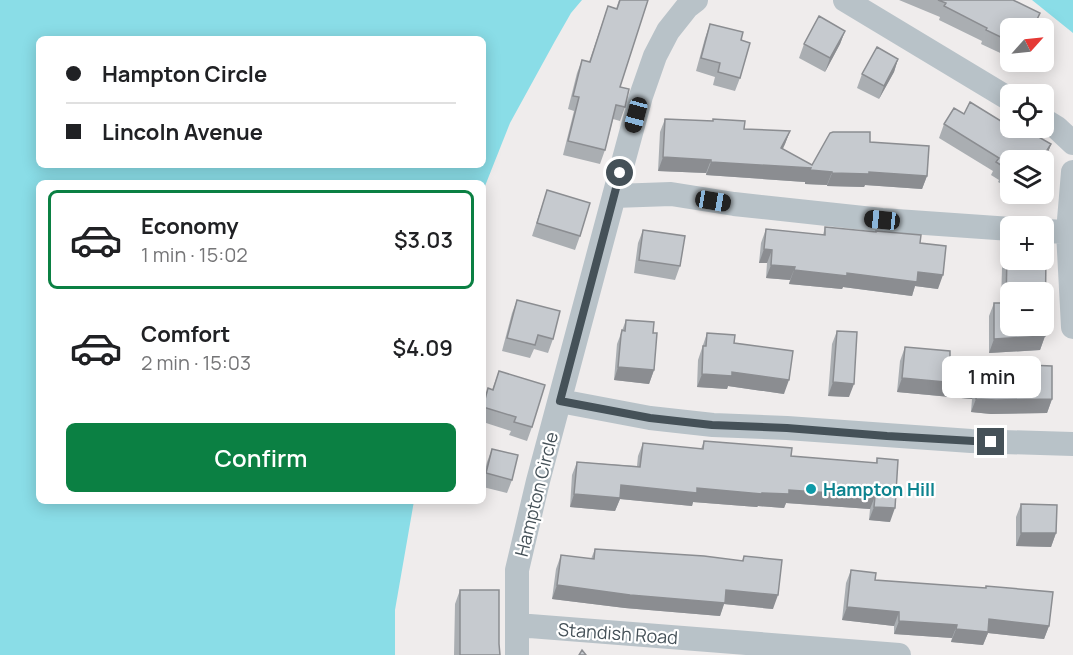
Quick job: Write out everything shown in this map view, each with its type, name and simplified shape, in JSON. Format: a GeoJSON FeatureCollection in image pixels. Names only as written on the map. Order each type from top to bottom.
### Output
{"type":"FeatureCollection","features":[{"type":"Feature","properties":{"kind":"street","name":"Hampton Circle"},"geometry":{"type":"LineString","coordinates":[[518,655],[517,570],[538,481],[641,96],[668,31],[687,7],[696,0]]}},
{"type":"Feature","properties":{"kind":"street"},"geometry":{"type":"LineString","coordinates":[[845,0],[1000,93]]}},
{"type":"Feature","properties":{"kind":"street"},"geometry":{"type":"LineString","coordinates":[[1054,126],[1073,143]]}},
{"type":"Feature","properties":{"kind":"street"},"geometry":{"type":"LineString","coordinates":[[1073,172],[1068,232],[1073,327]]}},
{"type":"Feature","properties":{"kind":"street"},"geometry":{"type":"LineString","coordinates":[[614,196],[671,194],[734,204],[882,220],[1000,228]]}},
{"type":"Feature","properties":{"kind":"street"},"geometry":{"type":"LineString","coordinates":[[1054,231],[1068,232]]}},
{"type":"Feature","properties":{"kind":"street"},"geometry":{"type":"LineString","coordinates":[[560,401],[650,418],[712,425],[971,441],[1073,444]]}},
{"type":"Feature","properties":{"kind":"street","name":"Standish Road"},"geometry":{"type":"LineString","coordinates":[[517,625],[899,655]]}},
{"type":"Feature","properties":{"kind":"water"},"geometry":{"type":"Polygon","coordinates":[[[0,0],[582,0],[571,13],[510,123],[486,183],[486,180],[36,180],[36,504],[413,504],[395,610],[395,655],[0,655],[0,0]]]}},
{"type":"Feature","properties":{"kind":"water"},"geometry":{"type":"Polygon","coordinates":[[[1032,0],[1073,0],[1073,33],[1032,0]]]}},
{"type":"Feature","properties":{"kind":"building"},"geometry":{"type":"Polygon","coordinates":[[[620,0],[648,0],[620,87],[629,89],[625,107],[616,105],[605,150],[568,141],[579,97],[573,96],[582,60],[590,62],[608,6],[617,9],[620,0]]]}},
{"type":"Feature","properties":{"kind":"building"},"geometry":{"type":"Polygon","coordinates":[[[938,0],[1013,0],[1040,13],[1038,18],[1000,18],[1000,37],[944,6],[946,3],[938,0]]]}},
{"type":"Feature","properties":{"kind":"building"},"geometry":{"type":"Polygon","coordinates":[[[819,16],[845,31],[830,58],[804,44],[819,16]]]}},
{"type":"Feature","properties":{"kind":"building"},"geometry":{"type":"Polygon","coordinates":[[[710,24],[743,32],[741,40],[750,43],[740,78],[718,72],[720,63],[701,58],[710,24]]]}},
{"type":"Feature","properties":{"kind":"building"},"geometry":{"type":"Polygon","coordinates":[[[877,47],[898,59],[884,86],[862,74],[877,47]]]}},
{"type":"Feature","properties":{"kind":"building"},"geometry":{"type":"Polygon","coordinates":[[[970,102],[1000,121],[1000,138],[1040,138],[1051,144],[1047,150],[1000,150],[1000,164],[996,162],[999,158],[944,124],[954,108],[964,114],[970,102]]]}},
{"type":"Feature","properties":{"kind":"building"},"geometry":{"type":"Polygon","coordinates":[[[665,119],[745,121],[744,129],[790,131],[781,148],[812,165],[830,133],[870,132],[870,142],[929,146],[927,176],[869,172],[869,174],[832,173],[810,170],[811,168],[663,157],[665,119]]]}},
{"type":"Feature","properties":{"kind":"building"},"geometry":{"type":"Polygon","coordinates":[[[547,190],[590,203],[580,236],[537,223],[547,190]]]}},
{"type":"Feature","properties":{"kind":"building"},"geometry":{"type":"Polygon","coordinates":[[[825,227],[921,235],[920,243],[946,246],[943,275],[918,272],[917,282],[847,273],[847,276],[794,270],[795,267],[771,265],[772,250],[764,249],[766,229],[825,235],[825,227]]]}},
{"type":"Feature","properties":{"kind":"building"},"geometry":{"type":"Polygon","coordinates":[[[643,230],[685,236],[680,266],[639,260],[643,230]]]}},
{"type":"Feature","properties":{"kind":"building"},"geometry":{"type":"Polygon","coordinates":[[[1007,270],[1046,270],[1046,282],[1006,282],[1007,270]]]}},
{"type":"Feature","properties":{"kind":"building"},"geometry":{"type":"Polygon","coordinates":[[[517,300],[560,311],[553,339],[538,335],[535,345],[507,338],[517,300]]]}},
{"type":"Feature","properties":{"kind":"building"},"geometry":{"type":"Polygon","coordinates":[[[994,303],[1000,303],[1000,336],[1045,336],[994,339],[994,303]]]}},
{"type":"Feature","properties":{"kind":"building"},"geometry":{"type":"Polygon","coordinates":[[[626,320],[654,322],[653,333],[657,333],[654,370],[618,367],[621,335],[622,330],[625,331],[626,320]]]}},
{"type":"Feature","properties":{"kind":"building"},"geometry":{"type":"Polygon","coordinates":[[[837,331],[857,332],[854,384],[833,382],[837,331]]]}},
{"type":"Feature","properties":{"kind":"building"},"geometry":{"type":"Polygon","coordinates":[[[707,333],[735,335],[734,343],[793,351],[789,380],[732,372],[732,376],[702,374],[703,346],[706,346],[707,333]]]}},
{"type":"Feature","properties":{"kind":"building"},"geometry":{"type":"Polygon","coordinates":[[[905,347],[950,351],[950,358],[984,360],[984,363],[1052,366],[1052,399],[976,399],[977,385],[902,378],[905,347]]]}},
{"type":"Feature","properties":{"kind":"building"},"geometry":{"type":"Polygon","coordinates":[[[499,371],[545,385],[532,427],[514,422],[516,417],[486,408],[488,388],[493,390],[499,371]]]}},
{"type":"Feature","properties":{"kind":"building"},"geometry":{"type":"Polygon","coordinates":[[[704,441],[792,448],[791,456],[877,463],[877,458],[898,460],[895,508],[874,507],[875,496],[789,490],[789,494],[762,494],[697,488],[697,493],[621,485],[620,498],[574,494],[577,462],[640,467],[643,443],[703,449],[704,441]]]}},
{"type":"Feature","properties":{"kind":"building"},"geometry":{"type":"Polygon","coordinates":[[[492,449],[518,455],[512,480],[486,473],[492,449]]]}},
{"type":"Feature","properties":{"kind":"building"},"geometry":{"type":"Polygon","coordinates":[[[1021,504],[1057,505],[1056,533],[1021,533],[1021,504]]]}},
{"type":"Feature","properties":{"kind":"building"},"geometry":{"type":"Polygon","coordinates":[[[595,549],[704,556],[743,561],[744,556],[782,560],[778,595],[726,590],[725,603],[630,595],[557,585],[561,555],[594,559],[595,549]]]}},
{"type":"Feature","properties":{"kind":"building"},"geometry":{"type":"Polygon","coordinates":[[[851,570],[876,573],[875,580],[1053,592],[1049,626],[989,619],[988,632],[956,629],[957,625],[899,621],[899,612],[847,607],[851,570]]]}},
{"type":"Feature","properties":{"kind":"building"},"geometry":{"type":"Polygon","coordinates":[[[460,590],[499,590],[500,655],[460,655],[460,590]]]}},
{"type":"Feature","properties":{"kind":"place","name":"Hampton Hill"},"geometry":{"type":"Point","coordinates":[811,489]}},
{"type":"Feature","properties":{"kind":"route"},"geometry":{"type":"LineString","coordinates":[[620,173],[560,401],[650,418],[712,425],[991,442]]}}]}
